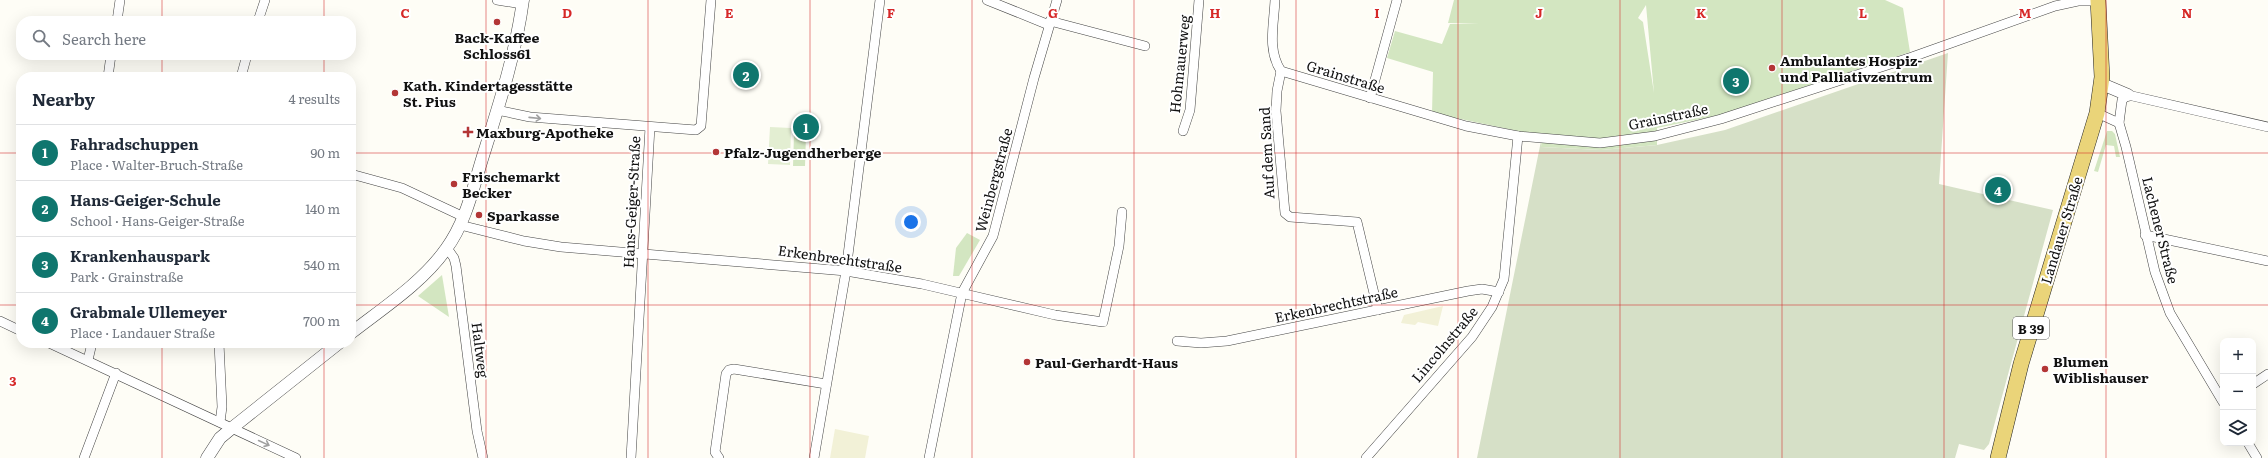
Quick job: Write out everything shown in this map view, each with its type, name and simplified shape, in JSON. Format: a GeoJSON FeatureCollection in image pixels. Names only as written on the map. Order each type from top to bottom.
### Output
{"type":"FeatureCollection","features":[{"type":"Feature","properties":{"kind":"main road","name":"Landauer Straße"},"geometry":{"type":"LineString","coordinates":[[1998,458],[2023,357],[2097,112],[2101,89],[2098,0]]}},
{"type":"Feature","properties":{"kind":"street"},"geometry":{"type":"LineString","coordinates":[[118,16],[120,0]]}},
{"type":"Feature","properties":{"kind":"street"},"geometry":{"type":"LineString","coordinates":[[260,16],[265,0]]}},
{"type":"Feature","properties":{"kind":"street"},"geometry":{"type":"LineString","coordinates":[[356,330],[425,273],[447,248],[462,221],[497,110],[511,59],[522,2],[497,0]]}},
{"type":"Feature","properties":{"kind":"street","name":"Hans-Geiger-Straße"},"geometry":{"type":"LineString","coordinates":[[631,458],[650,127],[696,130],[701,126],[711,0]]}},
{"type":"Feature","properties":{"kind":"street"},"geometry":{"type":"LineString","coordinates":[[814,458],[846,270],[880,0]]}},
{"type":"Feature","properties":{"kind":"street"},"geometry":{"type":"LineString","coordinates":[[987,0],[1050,23],[1145,46]]}},
{"type":"Feature","properties":{"kind":"street","name":"Weinbergstraße"},"geometry":{"type":"LineString","coordinates":[[929,458],[962,293],[993,236],[1057,0]]}},
{"type":"Feature","properties":{"kind":"street","name":"Hohmauerweg"},"geometry":{"type":"LineString","coordinates":[[1183,131],[1190,110],[1199,0]]}},
{"type":"Feature","properties":{"kind":"street"},"geometry":{"type":"LineString","coordinates":[[1275,0],[1272,52],[1274,61],[1281,71]]}},
{"type":"Feature","properties":{"kind":"street"},"geometry":{"type":"LineString","coordinates":[[1370,98],[1397,0]]}},
{"type":"Feature","properties":{"kind":"street","name":"Grainstraße"},"geometry":{"type":"LineString","coordinates":[[1281,71],[1466,126],[1518,136],[1600,143],[1656,136],[1743,112],[1912,57],[2055,6],[2078,1],[2098,0]]}},
{"type":"Feature","properties":{"kind":"street"},"geometry":{"type":"LineString","coordinates":[[109,72],[110,60]]}},
{"type":"Feature","properties":{"kind":"street"},"geometry":{"type":"LineString","coordinates":[[243,72],[246,60]]}},
{"type":"Feature","properties":{"kind":"street","name":"Auf dem Sand"},"geometry":{"type":"LineString","coordinates":[[1281,71],[1277,91],[1276,111],[1285,213],[1290,217],[1357,222],[1378,310]]}},
{"type":"Feature","properties":{"kind":"street"},"geometry":{"type":"LineString","coordinates":[[2101,89],[2268,127]]}},
{"type":"Feature","properties":{"kind":"street"},"geometry":{"type":"LineString","coordinates":[[2097,112],[2119,123],[2122,100],[2128,95]]}},
{"type":"Feature","properties":{"kind":"street"},"geometry":{"type":"LineString","coordinates":[[497,110],[530,117],[650,127]]}},
{"type":"Feature","properties":{"kind":"street","name":"Lachener Straße"},"geometry":{"type":"LineString","coordinates":[[2119,123],[2126,147],[2145,235],[2155,272],[2166,304],[2220,397]]}},
{"type":"Feature","properties":{"kind":"street","name":"Lincolnstraße"},"geometry":{"type":"LineString","coordinates":[[1366,458],[1472,337],[1485,319],[1500,292],[1506,265],[1518,136]]}},
{"type":"Feature","properties":{"kind":"street","name":"Erkenbrechtstraße"},"geometry":{"type":"LineString","coordinates":[[356,175],[402,188],[462,221],[524,241],[561,247],[846,270],[962,293],[1055,315],[1103,322],[1119,246],[1122,212]]}},
{"type":"Feature","properties":{"kind":"street"},"geometry":{"type":"LineString","coordinates":[[2145,235],[2268,261]]}},
{"type":"Feature","properties":{"kind":"street","name":"Haltweg"},"geometry":{"type":"LineString","coordinates":[[447,248],[454,258],[456,266],[477,431],[483,458]]}},
{"type":"Feature","properties":{"kind":"street","name":"Erkenbrechtstraße"},"geometry":{"type":"LineString","coordinates":[[1177,341],[1201,343],[1227,341],[1468,291],[1482,289],[1500,292]]}},
{"type":"Feature","properties":{"kind":"street"},"geometry":{"type":"LineString","coordinates":[[0,321],[16,329]]}},
{"type":"Feature","properties":{"kind":"street"},"geometry":{"type":"LineString","coordinates":[[60,348],[296,458]]}},
{"type":"Feature","properties":{"kind":"street"},"geometry":{"type":"LineString","coordinates":[[88,360],[91,348]]}},
{"type":"Feature","properties":{"kind":"street"},"geometry":{"type":"LineString","coordinates":[[219,348],[222,407],[220,422]]}},
{"type":"Feature","properties":{"kind":"street"},"geometry":{"type":"LineString","coordinates":[[207,458],[220,438],[333,348]]}},
{"type":"Feature","properties":{"kind":"street"},"geometry":{"type":"LineString","coordinates":[[719,458],[715,452],[726,374],[729,370],[734,369],[826,384]]}},
{"type":"Feature","properties":{"kind":"street"},"geometry":{"type":"LineString","coordinates":[[84,458],[116,374]]}},
{"type":"Feature","properties":{"kind":"street"},"geometry":{"type":"LineString","coordinates":[[2256,382],[2268,374]]}},
{"type":"Feature","properties":{"kind":"street"},"geometry":{"type":"LineString","coordinates":[[2250,446],[2257,458]]}},
{"type":"Feature","properties":{"kind":"green space"},"geometry":{"type":"Polygon","coordinates":[[[1454,0],[1885,0],[1903,8],[1910,52],[1720,115],[1657,128],[1657,145],[1601,150],[1541,147],[1542,136],[1432,113],[1433,72],[1387,58],[1395,31],[1442,44],[1450,24],[1479,23],[1448,23],[1454,0]],[[1646,5],[1638,18],[1643,22],[1654,93],[1646,5]]]}},
{"type":"Feature","properties":{"kind":"green space"},"geometry":{"type":"Polygon","coordinates":[[[1948,53],[1939,184],[2053,210],[1989,444],[1984,450],[1959,444],[1955,458],[1477,458],[1542,136],[1541,147],[1601,150],[1657,145],[1725,130],[1948,53]]]}},
{"type":"Feature","properties":{"kind":"green space"},"geometry":{"type":"Polygon","coordinates":[[[770,127],[791,128],[790,165],[768,164],[770,127]]]}},
{"type":"Feature","properties":{"kind":"green space"},"geometry":{"type":"Polygon","coordinates":[[[2107,131],[2112,131],[2115,134],[2120,157],[2116,157],[2114,146],[2106,145],[2098,172],[2094,171],[2107,131]]]}},
{"type":"Feature","properties":{"kind":"green space"},"geometry":{"type":"Polygon","coordinates":[[[794,134],[806,135],[805,166],[793,166],[794,134]]]}},
{"type":"Feature","properties":{"kind":"green space"},"geometry":{"type":"Polygon","coordinates":[[[967,233],[980,240],[959,276],[953,276],[956,248],[967,233]]]}},
{"type":"Feature","properties":{"kind":"green space"},"geometry":{"type":"Polygon","coordinates":[[[442,275],[449,317],[418,296],[442,275]]]}},
{"type":"Feature","properties":{"kind":"green space"},"geometry":{"type":"Polygon","coordinates":[[[1443,306],[1438,326],[1418,322],[1415,325],[1401,323],[1404,315],[1443,306]]]}},
{"type":"Feature","properties":{"kind":"green space"},"geometry":{"type":"Polygon","coordinates":[[[835,429],[869,436],[865,458],[830,458],[835,429]]]}},
{"type":"Feature","properties":{"kind":"place","name":"Back-Kaffee Schloss61"},"geometry":{"type":"Point","coordinates":[497,22]}},
{"type":"Feature","properties":{"kind":"place","name":"Ambulantes Hospiz- und Palliativzentrum"},"geometry":{"type":"Point","coordinates":[1772,68]}},
{"type":"Feature","properties":{"kind":"place","name":"Hans-Geiger-Schule"},"geometry":{"type":"Point","coordinates":[746,75]}},
{"type":"Feature","properties":{"kind":"place","name":"Krankenhauspark"},"geometry":{"type":"Point","coordinates":[1736,81]}},
{"type":"Feature","properties":{"kind":"place","name":"Kath. Kindertagesstätte St. Pius"},"geometry":{"type":"Point","coordinates":[395,93]}},
{"type":"Feature","properties":{"kind":"place","name":"Fahradschuppen"},"geometry":{"type":"Point","coordinates":[806,127]}},
{"type":"Feature","properties":{"kind":"place","name":"Maxburg-Apotheke"},"geometry":{"type":"Point","coordinates":[468,132]}},
{"type":"Feature","properties":{"kind":"place","name":"Pfalz-Jugendherberge"},"geometry":{"type":"Point","coordinates":[716,152]}},
{"type":"Feature","properties":{"kind":"place","name":"Frischemarkt Becker"},"geometry":{"type":"Point","coordinates":[454,184]}},
{"type":"Feature","properties":{"kind":"place","name":"Grabmale Ullemeyer"},"geometry":{"type":"Point","coordinates":[1998,190]}},
{"type":"Feature","properties":{"kind":"place","name":"Sparkasse"},"geometry":{"type":"Point","coordinates":[479,215]}},
{"type":"Feature","properties":{"kind":"place","name":"Paul-Gerhardt-Haus"},"geometry":{"type":"Point","coordinates":[1027,362]}},
{"type":"Feature","properties":{"kind":"place","name":"Blumen Wiblishauser"},"geometry":{"type":"Point","coordinates":[2045,369]}}]}
